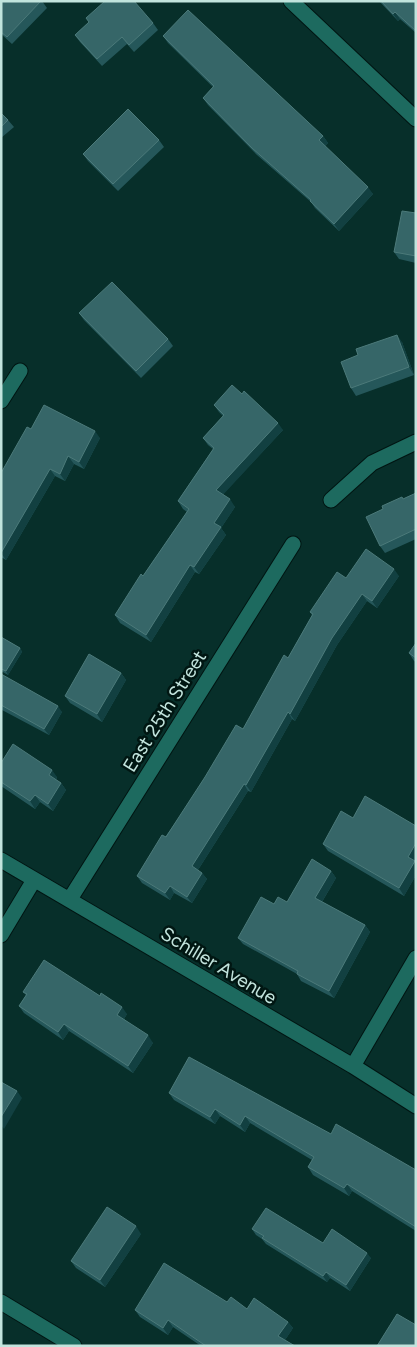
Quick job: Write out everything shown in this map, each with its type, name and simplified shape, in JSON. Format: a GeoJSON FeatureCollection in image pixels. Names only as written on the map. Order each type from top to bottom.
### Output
{"type":"FeatureCollection","features":[{"type":"Feature","properties":{"kind":"street"},"geometry":{"type":"LineString","coordinates":[[291,1],[416,119]]}},
{"type":"Feature","properties":{"kind":"street"},"geometry":{"type":"LineString","coordinates":[[1,401],[20,371]]}},
{"type":"Feature","properties":{"kind":"street"},"geometry":{"type":"LineString","coordinates":[[331,500],[372,463],[416,442]]}},
{"type":"Feature","properties":{"kind":"street","name":"East 25th Street"},"geometry":{"type":"LineString","coordinates":[[70,899],[293,544]]}},
{"type":"Feature","properties":{"kind":"street","name":"Schiller Avenue"},"geometry":{"type":"LineString","coordinates":[[1,860],[353,1066],[416,1106]]}},
{"type":"Feature","properties":{"kind":"street"},"geometry":{"type":"LineString","coordinates":[[1,935],[34,880]]}},
{"type":"Feature","properties":{"kind":"street"},"geometry":{"type":"LineString","coordinates":[[353,1066],[416,958]]}},
{"type":"Feature","properties":{"kind":"street"},"geometry":{"type":"LineString","coordinates":[[1,1302],[74,1346]]}},
{"type":"Feature","properties":{"kind":"building"},"geometry":{"type":"Polygon","coordinates":[[[1,1],[41,1],[7,37],[1,32],[1,1]]]}},
{"type":"Feature","properties":{"kind":"building"},"geometry":{"type":"Polygon","coordinates":[[[105,1],[134,1],[153,23],[129,45],[122,37],[97,59],[75,35],[89,22],[86,18],[105,1]]]}},
{"type":"Feature","properties":{"kind":"building"},"geometry":{"type":"Polygon","coordinates":[[[381,1],[416,1],[416,31],[395,12],[393,14],[381,1]]]}},
{"type":"Feature","properties":{"kind":"building"},"geometry":{"type":"Polygon","coordinates":[[[188,10],[323,136],[319,140],[368,187],[334,224],[311,200],[252,148],[203,98],[214,86],[163,36],[188,10]]]}},
{"type":"Feature","properties":{"kind":"building"},"geometry":{"type":"Polygon","coordinates":[[[128,109],[159,140],[113,184],[83,154],[128,109]]]}},
{"type":"Feature","properties":{"kind":"building"},"geometry":{"type":"Polygon","coordinates":[[[1,113],[8,120],[1,127],[1,113]]]}},
{"type":"Feature","properties":{"kind":"building"},"geometry":{"type":"Polygon","coordinates":[[[402,211],[416,213],[416,256],[394,252],[402,211]]]}},
{"type":"Feature","properties":{"kind":"building"},"geometry":{"type":"Polygon","coordinates":[[[112,282],[168,339],[136,371],[79,313],[112,282]]]}},
{"type":"Feature","properties":{"kind":"building"},"geometry":{"type":"Polygon","coordinates":[[[397,335],[409,367],[351,388],[341,362],[358,355],[356,349],[397,335]]]}},
{"type":"Feature","properties":{"kind":"building"},"geometry":{"type":"Polygon","coordinates":[[[232,385],[242,394],[244,391],[278,423],[216,490],[230,499],[214,523],[221,527],[194,567],[190,565],[146,635],[115,615],[141,574],[143,576],[189,509],[178,501],[214,448],[203,438],[224,415],[214,405],[232,385]]]}},
{"type":"Feature","properties":{"kind":"building"},"geometry":{"type":"Polygon","coordinates":[[[44,405],[95,431],[79,462],[68,456],[60,474],[50,469],[1,553],[1,473],[27,427],[31,429],[44,405]]]}},
{"type":"Feature","properties":{"kind":"building"},"geometry":{"type":"Polygon","coordinates":[[[416,493],[416,529],[380,546],[366,517],[383,509],[382,506],[416,493]]]}},
{"type":"Feature","properties":{"kind":"building"},"geometry":{"type":"Polygon","coordinates":[[[366,549],[394,569],[372,601],[362,594],[332,638],[290,714],[288,712],[246,785],[244,784],[192,866],[202,873],[187,897],[170,886],[165,893],[137,876],[162,835],[166,837],[236,725],[243,729],[284,655],[288,658],[313,614],[310,612],[337,572],[346,578],[366,549]]]}},
{"type":"Feature","properties":{"kind":"building"},"geometry":{"type":"Polygon","coordinates":[[[1,637],[20,648],[6,671],[1,669],[1,637]]]}},
{"type":"Feature","properties":{"kind":"building"},"geometry":{"type":"Polygon","coordinates":[[[416,643],[416,658],[409,653],[416,643]]]}},
{"type":"Feature","properties":{"kind":"building"},"geometry":{"type":"Polygon","coordinates":[[[89,654],[121,673],[97,714],[65,696],[89,654]]]}},
{"type":"Feature","properties":{"kind":"building"},"geometry":{"type":"Polygon","coordinates":[[[1,674],[58,706],[44,729],[1,705],[1,674]]]}},
{"type":"Feature","properties":{"kind":"building"},"geometry":{"type":"Polygon","coordinates":[[[13,744],[52,770],[49,775],[61,783],[48,804],[35,795],[30,801],[1,782],[1,763],[13,744]]]}},
{"type":"Feature","properties":{"kind":"building"},"geometry":{"type":"Polygon","coordinates":[[[365,796],[416,826],[416,843],[408,857],[415,861],[399,888],[323,844],[341,811],[353,818],[365,796]]]}},
{"type":"Feature","properties":{"kind":"building"},"geometry":{"type":"Polygon","coordinates":[[[312,859],[331,871],[315,898],[365,925],[329,991],[297,974],[298,971],[238,938],[261,897],[274,904],[278,897],[287,902],[312,859]]]}},
{"type":"Feature","properties":{"kind":"building"},"geometry":{"type":"Polygon","coordinates":[[[44,960],[100,996],[101,993],[122,1007],[117,1015],[148,1035],[128,1066],[64,1024],[58,1032],[19,1006],[27,994],[23,992],[44,960]]]}},
{"type":"Feature","properties":{"kind":"building"},"geometry":{"type":"Polygon","coordinates":[[[189,1057],[331,1134],[336,1124],[416,1170],[416,1227],[347,1184],[344,1188],[308,1167],[314,1157],[245,1116],[240,1125],[215,1109],[210,1117],[169,1093],[189,1057]]]}},
{"type":"Feature","properties":{"kind":"building"},"geometry":{"type":"Polygon","coordinates":[[[1,1082],[17,1091],[1,1117],[1,1082]]]}},
{"type":"Feature","properties":{"kind":"building"},"geometry":{"type":"Polygon","coordinates":[[[107,1207],[136,1226],[100,1280],[71,1261],[107,1207]]]}},
{"type":"Feature","properties":{"kind":"building"},"geometry":{"type":"Polygon","coordinates":[[[266,1208],[323,1243],[332,1229],[367,1253],[346,1285],[326,1272],[323,1276],[262,1238],[264,1236],[252,1229],[266,1208]]]}},
{"type":"Feature","properties":{"kind":"building"},"geometry":{"type":"Polygon","coordinates":[[[164,1263],[227,1302],[231,1297],[247,1309],[254,1298],[288,1322],[278,1336],[295,1346],[206,1346],[168,1320],[163,1328],[135,1310],[164,1263]]]}},
{"type":"Feature","properties":{"kind":"building"},"geometry":{"type":"Polygon","coordinates":[[[397,1314],[416,1325],[416,1346],[377,1346],[397,1314]]]}}]}
